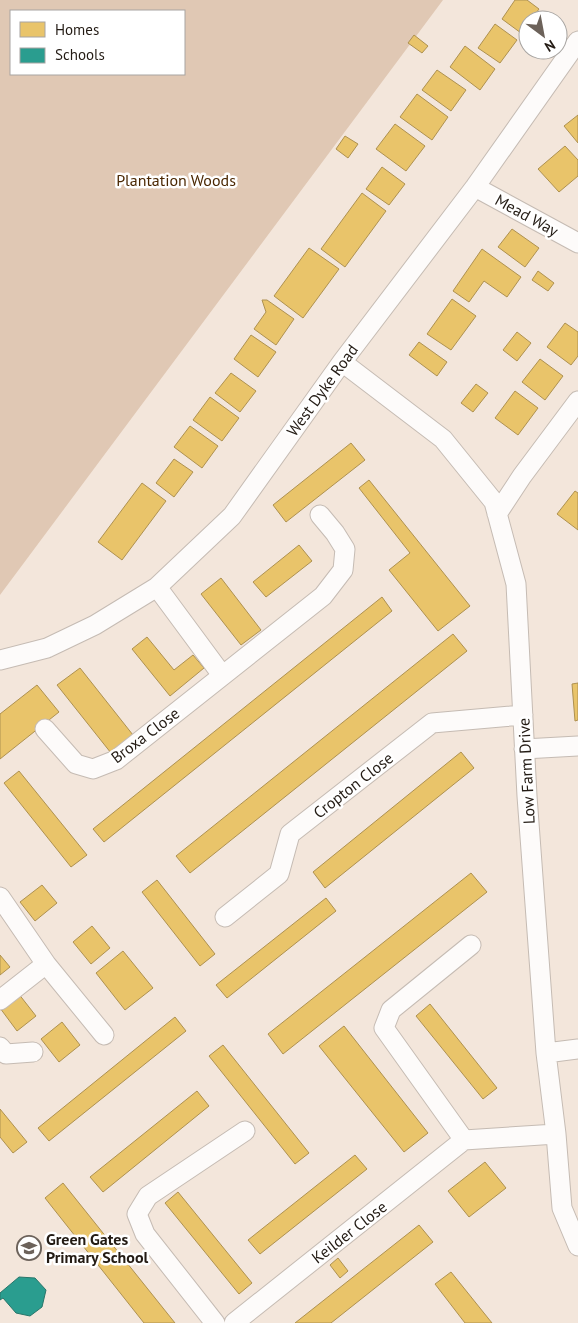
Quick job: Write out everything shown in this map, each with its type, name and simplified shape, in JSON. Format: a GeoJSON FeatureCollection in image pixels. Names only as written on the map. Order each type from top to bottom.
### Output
{"type":"FeatureCollection","features":[{"type":"Feature","properties":{"kind":"street","name":"West Dyke Road"},"geometry":{"type":"LineString","coordinates":[[0,660],[47,648],[87,629],[158,587],[232,516],[342,362],[475,187],[578,41]]}},
{"type":"Feature","properties":{"kind":"street","name":"Mead Way"},"geometry":{"type":"LineString","coordinates":[[475,187],[578,243]]}},
{"type":"Feature","properties":{"kind":"street","name":"Low Farm Drive"},"geometry":{"type":"LineString","coordinates":[[342,362],[442,439],[494,502],[516,584],[524,749],[546,1053],[556,1134],[562,1208],[578,1246]]}},
{"type":"Feature","properties":{"kind":"street"},"geometry":{"type":"LineString","coordinates":[[497,514],[522,476],[578,401]]}},
{"type":"Feature","properties":{"kind":"street","name":"Broxa Close"},"geometry":{"type":"LineString","coordinates":[[45,729],[76,764],[93,769],[116,760],[323,596],[343,570],[345,549],[320,515]]}},
{"type":"Feature","properties":{"kind":"street"},"geometry":{"type":"LineString","coordinates":[[158,587],[222,675]]}},
{"type":"Feature","properties":{"kind":"street","name":"Cropton Close"},"geometry":{"type":"LineString","coordinates":[[225,917],[279,874],[290,834],[432,723],[523,715]]}},
{"type":"Feature","properties":{"kind":"street"},"geometry":{"type":"LineString","coordinates":[[524,749],[578,746]]}},
{"type":"Feature","properties":{"kind":"street"},"geometry":{"type":"LineString","coordinates":[[0,897],[46,964],[104,1035]]}},
{"type":"Feature","properties":{"kind":"street"},"geometry":{"type":"LineString","coordinates":[[471,945],[391,1010],[384,1028],[464,1140],[556,1134]]}},
{"type":"Feature","properties":{"kind":"street"},"geometry":{"type":"LineString","coordinates":[[0,1000],[46,964]]}},
{"type":"Feature","properties":{"kind":"street"},"geometry":{"type":"LineString","coordinates":[[0,1047],[6,1054],[33,1052]]}},
{"type":"Feature","properties":{"kind":"street"},"geometry":{"type":"LineString","coordinates":[[546,1053],[578,1048]]}},
{"type":"Feature","properties":{"kind":"street"},"geometry":{"type":"LineString","coordinates":[[215,1323],[145,1234],[137,1214],[148,1196],[245,1131]]}},
{"type":"Feature","properties":{"kind":"street","name":"Keilder Close"},"geometry":{"type":"LineString","coordinates":[[234,1323],[464,1140]]}},
{"type":"Feature","properties":{"kind":"green space","name":"Plantation Woods"},"geometry":{"type":"Polygon","coordinates":[[[0,0],[443,0],[0,595],[0,0]]]}},
{"type":"Feature","properties":{"kind":"building: Homes"},"geometry":{"type":"Polygon","coordinates":[[[515,0],[527,0],[539,9],[518,10],[518,31],[502,19],[515,0]]]}},
{"type":"Feature","properties":{"kind":"building: Homes"},"geometry":{"type":"Polygon","coordinates":[[[495,24],[517,40],[500,63],[478,48],[495,24]]]}},
{"type":"Feature","properties":{"kind":"building: Homes"},"geometry":{"type":"Polygon","coordinates":[[[414,35],[428,46],[422,53],[408,43],[414,35]]]}},
{"type":"Feature","properties":{"kind":"building: Homes"},"geometry":{"type":"Polygon","coordinates":[[[465,46],[495,69],[480,90],[450,67],[465,46]]]}},
{"type":"Feature","properties":{"kind":"building: Homes"},"geometry":{"type":"Polygon","coordinates":[[[437,70],[466,90],[451,111],[422,90],[437,70]]]}},
{"type":"Feature","properties":{"kind":"building: Homes"},"geometry":{"type":"Polygon","coordinates":[[[417,94],[448,117],[432,140],[400,117],[417,94]]]}},
{"type":"Feature","properties":{"kind":"building: Homes"},"geometry":{"type":"Polygon","coordinates":[[[578,115],[578,143],[564,126],[578,115]]]}},
{"type":"Feature","properties":{"kind":"building: Homes"},"geometry":{"type":"Polygon","coordinates":[[[395,124],[425,146],[406,171],[376,149],[395,124]]]}},
{"type":"Feature","properties":{"kind":"building: Homes"},"geometry":{"type":"Polygon","coordinates":[[[345,136],[358,144],[348,158],[336,149],[345,136]]]}},
{"type":"Feature","properties":{"kind":"building: Homes"},"geometry":{"type":"Polygon","coordinates":[[[565,146],[578,160],[578,176],[559,192],[538,169],[565,146]]]}},
{"type":"Feature","properties":{"kind":"building: Homes"},"geometry":{"type":"Polygon","coordinates":[[[382,167],[405,184],[389,205],[366,189],[382,167]]]}},
{"type":"Feature","properties":{"kind":"building: Homes"},"geometry":{"type":"Polygon","coordinates":[[[362,193],[386,211],[345,267],[321,249],[362,193]]]}},
{"type":"Feature","properties":{"kind":"building: Homes"},"geometry":{"type":"Polygon","coordinates":[[[512,229],[539,248],[525,267],[498,247],[512,229]]]}},
{"type":"Feature","properties":{"kind":"building: Homes"},"geometry":{"type":"Polygon","coordinates":[[[309,248],[339,269],[303,318],[274,296],[309,248]]]}},
{"type":"Feature","properties":{"kind":"building: Homes"},"geometry":{"type":"Polygon","coordinates":[[[482,249],[521,277],[507,297],[484,281],[469,302],[453,291],[482,249]]]}},
{"type":"Feature","properties":{"kind":"building: Homes"},"geometry":{"type":"Polygon","coordinates":[[[538,271],[554,283],[548,291],[532,280],[538,271]]]}},
{"type":"Feature","properties":{"kind":"building: Homes"},"geometry":{"type":"Polygon","coordinates":[[[452,299],[476,316],[451,350],[427,334],[452,299]]]}},
{"type":"Feature","properties":{"kind":"building: Homes"},"geometry":{"type":"Polygon","coordinates":[[[262,300],[267,300],[294,319],[276,345],[254,329],[266,312],[262,300]]]}},
{"type":"Feature","properties":{"kind":"building: Homes"},"geometry":{"type":"Polygon","coordinates":[[[565,323],[578,332],[578,356],[571,365],[547,347],[565,323]]]}},
{"type":"Feature","properties":{"kind":"building: Homes"},"geometry":{"type":"Polygon","coordinates":[[[517,332],[531,343],[517,361],[503,350],[517,332]]]}},
{"type":"Feature","properties":{"kind":"building: Homes"},"geometry":{"type":"Polygon","coordinates":[[[251,335],[276,352],[258,377],[234,359],[251,335]]]}},
{"type":"Feature","properties":{"kind":"building: Homes"},"geometry":{"type":"Polygon","coordinates":[[[419,342],[447,362],[437,376],[409,355],[419,342]]]}},
{"type":"Feature","properties":{"kind":"building: Homes"},"geometry":{"type":"Polygon","coordinates":[[[540,359],[563,376],[545,400],[522,382],[540,359]]]}},
{"type":"Feature","properties":{"kind":"building: Homes"},"geometry":{"type":"Polygon","coordinates":[[[231,373],[256,391],[240,412],[215,393],[231,373]]]}},
{"type":"Feature","properties":{"kind":"building: Homes"},"geometry":{"type":"Polygon","coordinates":[[[476,384],[488,393],[473,412],[461,403],[476,384]]]}},
{"type":"Feature","properties":{"kind":"building: Homes"},"geometry":{"type":"Polygon","coordinates":[[[515,391],[538,408],[518,435],[495,418],[515,391]]]}},
{"type":"Feature","properties":{"kind":"building: Homes"},"geometry":{"type":"Polygon","coordinates":[[[210,397],[239,418],[222,441],[193,420],[210,397]]]}},
{"type":"Feature","properties":{"kind":"building: Homes"},"geometry":{"type":"Polygon","coordinates":[[[190,426],[218,446],[202,468],[174,447],[190,426]]]}},
{"type":"Feature","properties":{"kind":"building: Homes"},"geometry":{"type":"Polygon","coordinates":[[[351,443],[365,460],[286,522],[273,505],[351,443]]]}},
{"type":"Feature","properties":{"kind":"building: Homes"},"geometry":{"type":"Polygon","coordinates":[[[174,459],[193,472],[174,497],[156,483],[174,459]]]}},
{"type":"Feature","properties":{"kind":"building: Homes"},"geometry":{"type":"Polygon","coordinates":[[[369,480],[470,606],[438,631],[389,570],[410,553],[359,488],[369,480]]]}},
{"type":"Feature","properties":{"kind":"building: Homes"},"geometry":{"type":"Polygon","coordinates":[[[142,483],[166,501],[122,560],[98,542],[142,483]]]}},
{"type":"Feature","properties":{"kind":"building: Homes"},"geometry":{"type":"Polygon","coordinates":[[[575,491],[578,493],[578,530],[557,514],[575,491]]]}},
{"type":"Feature","properties":{"kind":"building: Homes"},"geometry":{"type":"Polygon","coordinates":[[[299,545],[312,561],[266,597],[253,582],[299,545]]]}},
{"type":"Feature","properties":{"kind":"building: Homes"},"geometry":{"type":"Polygon","coordinates":[[[221,578],[261,630],[241,645],[201,594],[221,578]]]}},
{"type":"Feature","properties":{"kind":"building: Homes"},"geometry":{"type":"Polygon","coordinates":[[[382,597],[392,611],[104,842],[93,829],[382,597]]]}},
{"type":"Feature","properties":{"kind":"building: Homes"},"geometry":{"type":"Polygon","coordinates":[[[453,634],[467,651],[190,873],[176,856],[453,634]]]}},
{"type":"Feature","properties":{"kind":"building: Homes"},"geometry":{"type":"Polygon","coordinates":[[[147,637],[174,670],[193,655],[204,668],[170,696],[132,649],[147,637]]]}},
{"type":"Feature","properties":{"kind":"building: Homes"},"geometry":{"type":"Polygon","coordinates":[[[80,668],[133,735],[111,753],[57,685],[80,668]]]}},
{"type":"Feature","properties":{"kind":"building: Homes"},"geometry":{"type":"Polygon","coordinates":[[[578,683],[578,720],[575,721],[572,684],[578,683]]]}},
{"type":"Feature","properties":{"kind":"building: Homes"},"geometry":{"type":"Polygon","coordinates":[[[37,685],[59,712],[0,759],[0,714],[37,685]]]}},
{"type":"Feature","properties":{"kind":"building: Homes"},"geometry":{"type":"Polygon","coordinates":[[[461,752],[474,768],[325,888],[313,872],[461,752]]]}},
{"type":"Feature","properties":{"kind":"building: Homes"},"geometry":{"type":"Polygon","coordinates":[[[19,771],[87,855],[71,867],[4,783],[19,771]]]}},
{"type":"Feature","properties":{"kind":"building: Homes"},"geometry":{"type":"Polygon","coordinates":[[[471,873],[487,892],[283,1054],[268,1034],[471,873]]]}},
{"type":"Feature","properties":{"kind":"building: Homes"},"geometry":{"type":"Polygon","coordinates":[[[157,880],[215,954],[200,966],[142,892],[157,880]]]}},
{"type":"Feature","properties":{"kind":"building: Homes"},"geometry":{"type":"Polygon","coordinates":[[[42,885],[57,903],[35,921],[20,902],[42,885]]]}},
{"type":"Feature","properties":{"kind":"building: Homes"},"geometry":{"type":"Polygon","coordinates":[[[326,898],[336,911],[227,998],[216,985],[326,898]]]}},
{"type":"Feature","properties":{"kind":"building: Homes"},"geometry":{"type":"Polygon","coordinates":[[[92,926],[110,948],[91,964],[73,942],[92,926]]]}},
{"type":"Feature","properties":{"kind":"building: Homes"},"geometry":{"type":"Polygon","coordinates":[[[123,951],[153,988],[125,1010],[96,973],[123,951]]]}},
{"type":"Feature","properties":{"kind":"building: Homes"},"geometry":{"type":"Polygon","coordinates":[[[0,955],[10,967],[0,975],[0,955]]]}},
{"type":"Feature","properties":{"kind":"building: Homes"},"geometry":{"type":"Polygon","coordinates":[[[18,993],[36,1016],[17,1031],[0,1008],[18,993]]]}},
{"type":"Feature","properties":{"kind":"building: Homes"},"geometry":{"type":"Polygon","coordinates":[[[430,1004],[497,1088],[483,1099],[416,1016],[430,1004]]]}},
{"type":"Feature","properties":{"kind":"building: Homes"},"geometry":{"type":"Polygon","coordinates":[[[175,1017],[186,1031],[49,1141],[38,1128],[175,1017]]]}},
{"type":"Feature","properties":{"kind":"building: Homes"},"geometry":{"type":"Polygon","coordinates":[[[62,1022],[80,1045],[59,1062],[41,1039],[62,1022]]]}},
{"type":"Feature","properties":{"kind":"building: Homes"},"geometry":{"type":"Polygon","coordinates":[[[344,1026],[428,1133],[404,1152],[319,1046],[344,1026]]]}},
{"type":"Feature","properties":{"kind":"building: Homes"},"geometry":{"type":"Polygon","coordinates":[[[223,1045],[309,1153],[295,1164],[209,1056],[223,1045]]]}},
{"type":"Feature","properties":{"kind":"building: Homes"},"geometry":{"type":"Polygon","coordinates":[[[197,1091],[209,1106],[103,1192],[90,1177],[197,1091]]]}},
{"type":"Feature","properties":{"kind":"building: Homes"},"geometry":{"type":"Polygon","coordinates":[[[0,1109],[27,1142],[13,1153],[0,1137],[0,1109]]]}},
{"type":"Feature","properties":{"kind":"building: Homes"},"geometry":{"type":"Polygon","coordinates":[[[355,1155],[367,1169],[260,1254],[248,1240],[355,1155]]]}},
{"type":"Feature","properties":{"kind":"building: Homes"},"geometry":{"type":"Polygon","coordinates":[[[485,1162],[506,1188],[469,1217],[448,1191],[485,1162]]]}},
{"type":"Feature","properties":{"kind":"building: Homes"},"geometry":{"type":"Polygon","coordinates":[[[63,1183],[175,1323],[144,1323],[45,1198],[63,1183]]]}},
{"type":"Feature","properties":{"kind":"building: Homes"},"geometry":{"type":"Polygon","coordinates":[[[178,1192],[252,1283],[239,1294],[165,1203],[178,1192]]]}},
{"type":"Feature","properties":{"kind":"building: Homes"},"geometry":{"type":"Polygon","coordinates":[[[419,1225],[433,1242],[331,1323],[295,1323],[419,1225]]]}},
{"type":"Feature","properties":{"kind":"building: Homes"},"geometry":{"type":"Polygon","coordinates":[[[338,1258],[348,1271],[340,1278],[330,1265],[338,1258]]]}},
{"type":"Feature","properties":{"kind":"building: Homes"},"geometry":{"type":"Polygon","coordinates":[[[451,1272],[492,1323],[465,1323],[435,1284],[451,1272]]]}},
{"type":"Feature","properties":{"kind":"building: Schools"},"geometry":{"type":"Polygon","coordinates":[[[19,1277],[35,1278],[46,1290],[42,1307],[30,1316],[16,1313],[3,1298],[0,1300],[0,1293],[19,1277]]]}},
{"type":"Feature","properties":{"kind":"place","name":"Green Gates Primary School"},"geometry":{"type":"Point","coordinates":[29,1248]}}]}
